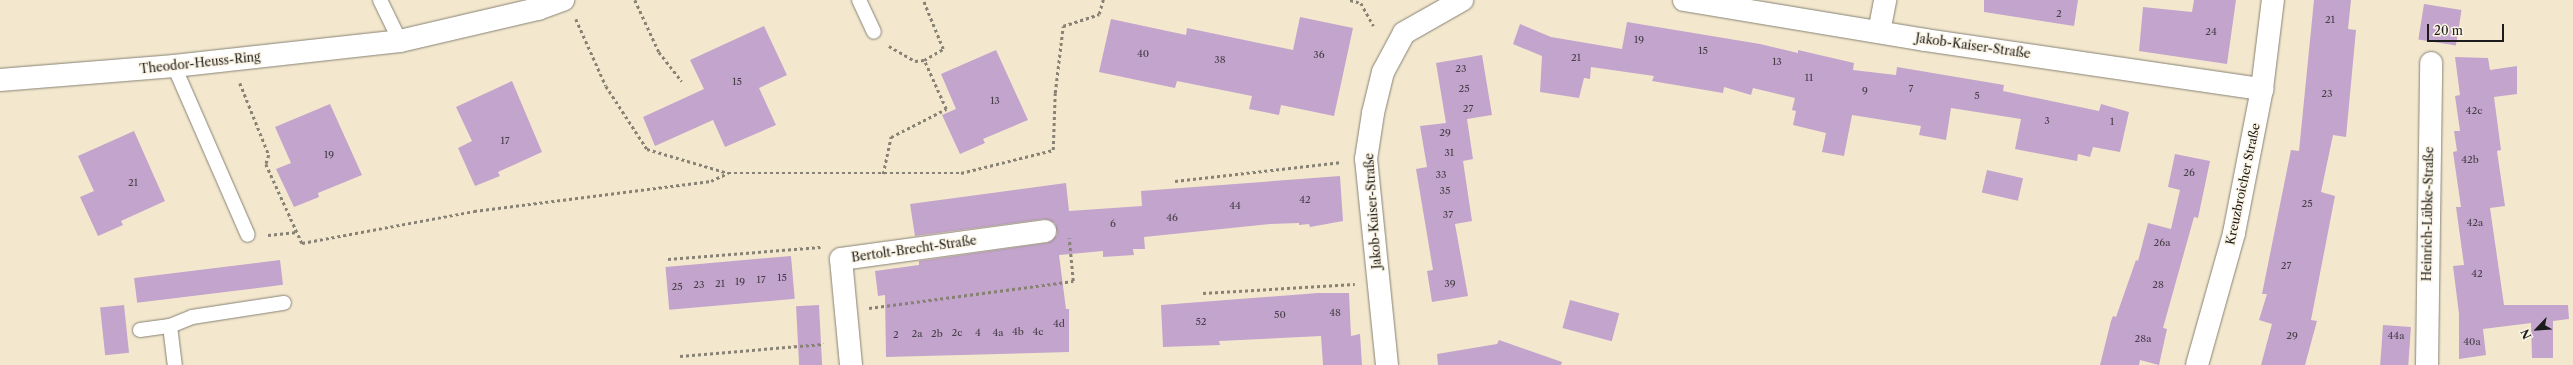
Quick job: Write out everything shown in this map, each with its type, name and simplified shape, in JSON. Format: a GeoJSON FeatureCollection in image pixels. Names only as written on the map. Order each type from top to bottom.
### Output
{"type":"FeatureCollection","features":[{"type":"Feature","properties":{"kind":"street","name":"Jakob-Kaiser-Straße"},"geometry":{"type":"LineString","coordinates":[[1386,365],[1366,159],[1372,113],[1383,72],[1404,33],[1462,0]]}},
{"type":"Feature","properties":{"kind":"street","name":"Jakob-Kaiser-Straße"},"geometry":{"type":"LineString","coordinates":[[1684,0],[1879,32],[2262,89]]}},
{"type":"Feature","properties":{"kind":"street"},"geometry":{"type":"LineString","coordinates":[[1879,32],[1885,0]]}},
{"type":"Feature","properties":{"kind":"street","name":"Kreuzbroicher Straße"},"geometry":{"type":"LineString","coordinates":[[2197,365],[2234,233],[2262,89],[2273,0]]}},
{"type":"Feature","properties":{"kind":"street","name":"Theodor-Heuss-Ring"},"geometry":{"type":"LineString","coordinates":[[0,80],[174,66],[400,41],[538,9],[569,7]]}},
{"type":"Feature","properties":{"kind":"street","name":"Heinrich-Lübke-Straße"},"geometry":{"type":"LineString","coordinates":[[2427,365],[2430,63]]}},
{"type":"Feature","properties":{"kind":"street","name":"Bertolt-Brecht-Straße"},"geometry":{"type":"LineString","coordinates":[[851,365],[841,259],[1045,231]]}},
{"type":"Feature","properties":{"kind":"lane"},"geometry":{"type":"LineString","coordinates":[[380,0],[400,41]]}},
{"type":"Feature","properties":{"kind":"lane"},"geometry":{"type":"LineString","coordinates":[[859,0],[874,32]]}},
{"type":"Feature","properties":{"kind":"lane"},"geometry":{"type":"LineString","coordinates":[[174,66],[248,235]]}},
{"type":"Feature","properties":{"kind":"lane"},"geometry":{"type":"LineString","coordinates":[[140,330],[170,326],[192,318],[284,303]]}},
{"type":"Feature","properties":{"kind":"lane"},"geometry":{"type":"LineString","coordinates":[[170,326],[175,365]]}},
{"type":"Feature","properties":{"kind":"path"},"geometry":{"type":"LineString","coordinates":[[635,0],[659,52],[682,81]]}},
{"type":"Feature","properties":{"kind":"path"},"geometry":{"type":"LineString","coordinates":[[874,32],[892,49],[915,61],[924,60],[943,49],[923,0]]}},
{"type":"Feature","properties":{"kind":"path"},"geometry":{"type":"LineString","coordinates":[[569,7],[606,86],[647,149],[728,173],[961,173],[1053,150],[1055,93],[1063,26],[1099,14],[1103,0]]}},
{"type":"Feature","properties":{"kind":"path"},"geometry":{"type":"LineString","coordinates":[[1350,0],[1361,3],[1374,26]]}},
{"type":"Feature","properties":{"kind":"path"},"geometry":{"type":"LineString","coordinates":[[231,60],[269,155],[266,164],[302,243],[474,211],[711,181],[728,173]]}},
{"type":"Feature","properties":{"kind":"path"},"geometry":{"type":"LineString","coordinates":[[883,174],[891,137],[946,109],[924,60]]}},
{"type":"Feature","properties":{"kind":"path"},"geometry":{"type":"LineString","coordinates":[[1175,181],[1366,159]]}},
{"type":"Feature","properties":{"kind":"path"},"geometry":{"type":"LineString","coordinates":[[846,312],[1073,280],[1068,230],[1045,231]]}},
{"type":"Feature","properties":{"kind":"path"},"geometry":{"type":"LineString","coordinates":[[248,235],[279,236],[297,232]]}},
{"type":"Feature","properties":{"kind":"path"},"geometry":{"type":"LineString","coordinates":[[668,259],[839,246],[841,259]]}},
{"type":"Feature","properties":{"kind":"path"},"geometry":{"type":"LineString","coordinates":[[1203,293],[1378,282]]}},
{"type":"Feature","properties":{"kind":"path"},"geometry":{"type":"LineString","coordinates":[[680,356],[849,342]]}},
{"type":"Feature","properties":{"kind":"building"},"geometry":{"type":"Polygon","coordinates":[[[1984,0],[2078,0],[2074,26],[1984,12],[1984,0]]]}},
{"type":"Feature","properties":{"kind":"building"},"geometry":{"type":"Polygon","coordinates":[[[2194,0],[2236,0],[2227,64],[2139,51],[2143,7],[2192,12],[2194,0]]]}},
{"type":"Feature","properties":{"kind":"building"},"geometry":{"type":"Polygon","coordinates":[[[2314,0],[2351,0],[2348,29],[2356,30],[2346,137],[2333,135],[2321,192],[2335,196],[2311,320],[2317,321],[2305,365],[2261,365],[2272,324],[2259,320],[2267,294],[2262,294],[2291,150],[2299,151],[2314,0]]]}},
{"type":"Feature","properties":{"kind":"building"},"geometry":{"type":"Polygon","coordinates":[[[2424,4],[2462,10],[2456,46],[2418,40],[2424,4]]]}},
{"type":"Feature","properties":{"kind":"building"},"geometry":{"type":"Polygon","coordinates":[[[1300,17],[1353,28],[1334,116],[1281,105],[1279,115],[1249,109],[1252,96],[1177,81],[1175,88],[1099,72],[1111,19],[1186,35],[1187,28],[1293,50],[1300,17]]]}},
{"type":"Feature","properties":{"kind":"building"},"geometry":{"type":"Polygon","coordinates":[[[1627,22],[1760,44],[1798,53],[1798,50],[1854,63],[1853,70],[1896,75],[1897,67],[2004,85],[2003,91],[2099,111],[2101,104],[2129,112],[2120,152],[2093,147],[2090,157],[2078,154],[2077,161],[2015,149],[2021,119],[1951,108],[1946,140],[1919,135],[1921,126],[1852,115],[1844,156],[1822,152],[1826,133],[1793,125],[1796,111],[1792,110],[1795,98],[1753,88],[1751,95],[1724,87],[1723,93],[1652,81],[1654,76],[1591,67],[1590,79],[1584,78],[1579,98],[1540,92],[1542,56],[1513,44],[1520,24],[1551,37],[1622,49],[1627,22]]]}},
{"type":"Feature","properties":{"kind":"building"},"geometry":{"type":"Polygon","coordinates":[[[764,26],[787,75],[759,88],[776,125],[725,147],[713,120],[655,146],[643,117],[704,89],[690,60],[764,26]]]}},
{"type":"Feature","properties":{"kind":"building"},"geometry":{"type":"Polygon","coordinates":[[[996,50],[1028,120],[983,139],[985,143],[960,154],[942,115],[956,109],[941,74],[996,50]]]}},
{"type":"Feature","properties":{"kind":"building"},"geometry":{"type":"Polygon","coordinates":[[[1482,55],[1492,115],[1467,119],[1473,159],[1463,161],[1472,221],[1455,224],[1468,296],[1432,302],[1427,271],[1433,270],[1416,169],[1427,167],[1420,126],[1446,123],[1436,63],[1482,55]]]}},
{"type":"Feature","properties":{"kind":"building"},"geometry":{"type":"Polygon","coordinates":[[[2455,57],[2488,58],[2490,70],[2517,66],[2517,94],[2494,97],[2501,150],[2497,151],[2505,206],[2490,208],[2504,305],[2568,305],[2569,319],[2553,321],[2553,358],[2532,358],[2531,323],[2483,329],[2486,355],[2459,359],[2459,314],[2453,266],[2464,265],[2456,207],[2461,207],[2453,152],[2457,151],[2454,131],[2460,131],[2455,96],[2460,95],[2455,57]]]}},
{"type":"Feature","properties":{"kind":"building"},"geometry":{"type":"Polygon","coordinates":[[[512,81],[542,152],[498,172],[500,176],[475,186],[458,148],[472,141],[456,107],[512,81]]]}},
{"type":"Feature","properties":{"kind":"building"},"geometry":{"type":"Polygon","coordinates":[[[330,104],[362,175],[318,193],[319,197],[294,207],[276,169],[291,163],[275,127],[330,104]]]}},
{"type":"Feature","properties":{"kind":"building"},"geometry":{"type":"Polygon","coordinates":[[[134,131],[165,201],[121,221],[123,225],[98,236],[80,197],[94,191],[78,156],[134,131]]]}},
{"type":"Feature","properties":{"kind":"building"},"geometry":{"type":"Polygon","coordinates":[[[2175,154],[2210,161],[2198,218],[2194,217],[2163,328],[2167,329],[2159,365],[2140,360],[2139,365],[2100,365],[2111,321],[2113,316],[2116,317],[2136,260],[2138,261],[2148,223],[2171,229],[2180,190],[2168,187],[2175,154]]]}},
{"type":"Feature","properties":{"kind":"building"},"geometry":{"type":"Polygon","coordinates":[[[1987,170],[2023,178],[2018,201],[1982,192],[1987,170]]]}},
{"type":"Feature","properties":{"kind":"building"},"geometry":{"type":"Polygon","coordinates":[[[1340,176],[1343,221],[1310,227],[1309,224],[1299,225],[1299,223],[1270,224],[1144,237],[1145,249],[1133,249],[1134,255],[1103,257],[1103,251],[1059,255],[1066,309],[1069,309],[1069,352],[886,357],[885,295],[878,296],[875,271],[919,265],[919,261],[1047,243],[1057,235],[1055,223],[1044,219],[915,236],[910,204],[1066,183],[1069,211],[1142,206],[1141,191],[1340,176]]]}},
{"type":"Feature","properties":{"kind":"building"},"geometry":{"type":"Polygon","coordinates":[[[791,256],[795,299],[669,310],[665,267],[791,256]]]}},
{"type":"Feature","properties":{"kind":"building"},"geometry":{"type":"Polygon","coordinates":[[[280,260],[283,285],[137,303],[134,278],[280,260]]]}},
{"type":"Feature","properties":{"kind":"building"},"geometry":{"type":"Polygon","coordinates":[[[1318,293],[1349,293],[1351,336],[1360,334],[1362,365],[1323,365],[1321,336],[1219,341],[1220,345],[1163,347],[1161,305],[1318,293]]]}},
{"type":"Feature","properties":{"kind":"building"},"geometry":{"type":"Polygon","coordinates":[[[1570,300],[1619,313],[1612,341],[1562,328],[1570,300]]]}},
{"type":"Feature","properties":{"kind":"building"},"geometry":{"type":"Polygon","coordinates":[[[124,305],[129,353],[105,355],[100,308],[124,305]]]}},
{"type":"Feature","properties":{"kind":"building"},"geometry":{"type":"Polygon","coordinates":[[[819,305],[822,365],[799,365],[796,306],[819,305]]]}},
{"type":"Feature","properties":{"kind":"building"},"geometry":{"type":"Polygon","coordinates":[[[2383,325],[2411,327],[2408,365],[2380,365],[2383,325]]]}},
{"type":"Feature","properties":{"kind":"building"},"geometry":{"type":"Polygon","coordinates":[[[1499,340],[1562,362],[1561,365],[1438,365],[1437,354],[1497,344],[1499,340]]]}}]}
